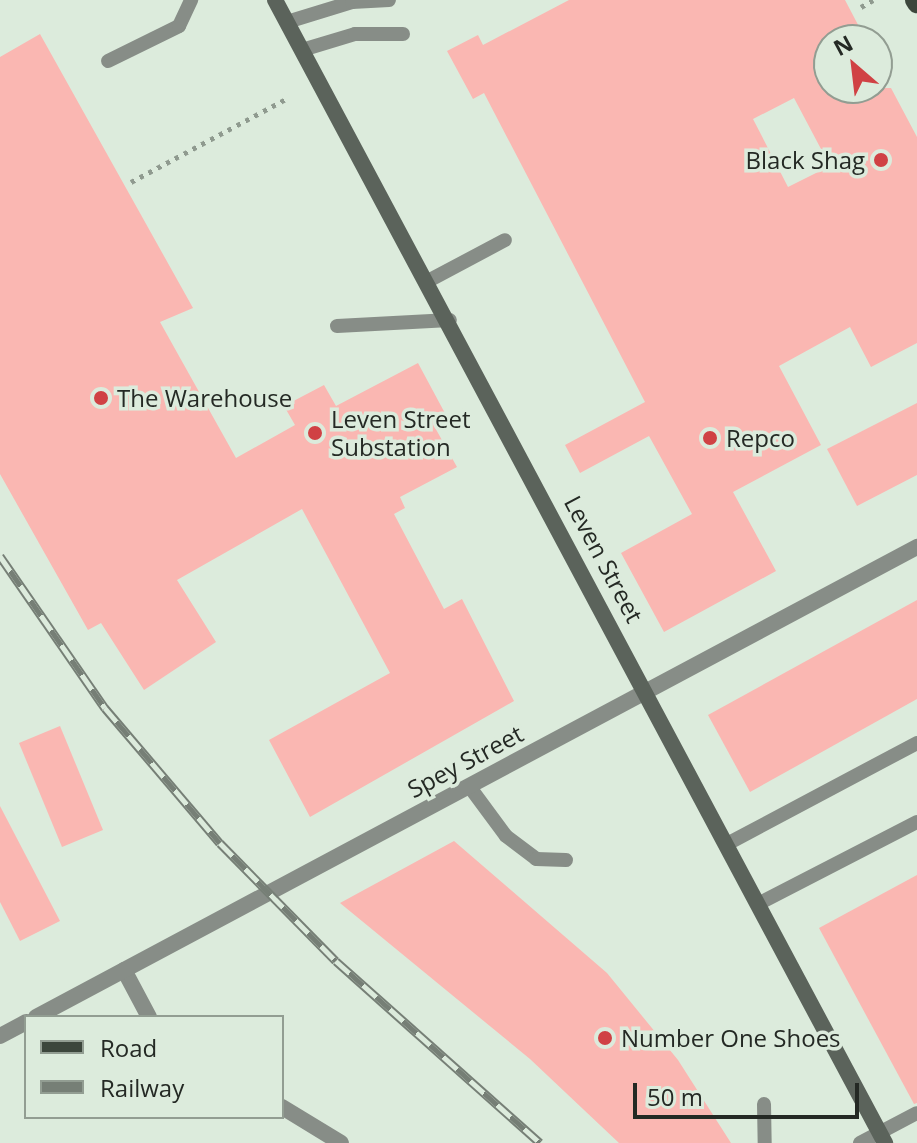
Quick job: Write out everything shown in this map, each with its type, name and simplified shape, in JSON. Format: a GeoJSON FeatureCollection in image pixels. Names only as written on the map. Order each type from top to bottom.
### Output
{"type":"FeatureCollection","features":[{"type":"Feature","properties":{"kind":"street","name":"Leven Street"},"geometry":{"type":"LineString","coordinates":[[275,0],[450,320],[882,1138]]}},
{"type":"Feature","properties":{"kind":"street","name":"Spey Street"},"geometry":{"type":"LineString","coordinates":[[40,1015],[917,547]]}},
{"type":"Feature","properties":{"kind":"street"},"geometry":{"type":"LineString","coordinates":[[124,970],[148,1015]]}},
{"type":"Feature","properties":{"kind":"street"},"geometry":{"type":"LineString","coordinates":[[0,1036],[24,1023]]}},
{"type":"Feature","properties":{"kind":"street"},"geometry":{"type":"LineString","coordinates":[[284,1108],[341,1143]]}},
{"type":"Feature","properties":{"kind":"lane"},"geometry":{"type":"LineString","coordinates":[[108,61],[179,26],[191,0]]}},
{"type":"Feature","properties":{"kind":"lane"},"geometry":{"type":"LineString","coordinates":[[287,22],[352,2],[389,0]]}},
{"type":"Feature","properties":{"kind":"lane"},"geometry":{"type":"LineString","coordinates":[[302,50],[355,34],[403,34]]}},
{"type":"Feature","properties":{"kind":"lane"},"geometry":{"type":"LineString","coordinates":[[428,281],[505,240]]}},
{"type":"Feature","properties":{"kind":"lane"},"geometry":{"type":"LineString","coordinates":[[337,326],[450,320]]}},
{"type":"Feature","properties":{"kind":"lane"},"geometry":{"type":"LineString","coordinates":[[727,844],[917,743]]}},
{"type":"Feature","properties":{"kind":"lane"},"geometry":{"type":"LineString","coordinates":[[469,786],[526,851],[566,860]]}},
{"type":"Feature","properties":{"kind":"lane"},"geometry":{"type":"LineString","coordinates":[[758,904],[917,822]]}},
{"type":"Feature","properties":{"kind":"lane"},"geometry":{"type":"LineString","coordinates":[[764,1104],[765,1143]]}},
{"type":"Feature","properties":{"kind":"lane"},"geometry":{"type":"LineString","coordinates":[[860,1143],[882,1138],[917,1113]]}},
{"type":"Feature","properties":{"kind":"path"},"geometry":{"type":"LineString","coordinates":[[861,7],[873,0]]}},
{"type":"Feature","properties":{"kind":"path"},"geometry":{"type":"LineString","coordinates":[[131,182],[286,99]]}},
{"type":"Feature","properties":{"kind":"building"},"geometry":{"type":"Polygon","coordinates":[[[569,0],[845,0],[858,24],[813,24],[813,104],[893,104],[893,92],[917,137],[917,343],[871,367],[850,327],[779,366],[821,445],[733,492],[776,571],[664,632],[621,553],[692,514],[649,436],[580,473],[565,445],[645,402],[484,93],[473,99],[447,51],[478,35],[483,45],[569,0]],[[794,98],[753,119],[788,187],[830,166],[794,98]]]}},
{"type":"Feature","properties":{"kind":"building"},"geometry":{"type":"Polygon","coordinates":[[[40,34],[193,308],[160,322],[236,458],[295,425],[284,406],[324,385],[336,406],[418,363],[447,417],[433,424],[457,467],[400,497],[405,508],[394,514],[444,609],[462,599],[514,701],[310,817],[269,740],[390,673],[302,509],[177,580],[216,642],[144,690],[101,623],[88,630],[0,474],[0,57],[40,34]]]}},
{"type":"Feature","properties":{"kind":"building"},"geometry":{"type":"Polygon","coordinates":[[[917,403],[917,475],[857,506],[827,449],[917,403]]]}},
{"type":"Feature","properties":{"kind":"building"},"geometry":{"type":"Polygon","coordinates":[[[917,600],[917,699],[750,792],[708,715],[917,600]]]}},
{"type":"Feature","properties":{"kind":"building"},"geometry":{"type":"Polygon","coordinates":[[[60,726],[103,830],[62,847],[19,743],[60,726]]]}},
{"type":"Feature","properties":{"kind":"building"},"geometry":{"type":"Polygon","coordinates":[[[0,806],[60,921],[20,941],[0,902],[0,806]]]}},
{"type":"Feature","properties":{"kind":"building"},"geometry":{"type":"Polygon","coordinates":[[[454,841],[607,973],[678,1060],[731,1143],[619,1143],[530,1059],[340,903],[454,841]]]}},
{"type":"Feature","properties":{"kind":"building"},"geometry":{"type":"Polygon","coordinates":[[[917,875],[917,1103],[914,1104],[819,928],[917,875]]]}},
{"type":"Feature","properties":{"kind":"railway"},"geometry":{"type":"LineString","coordinates":[[0,556],[105,708],[220,843],[336,961],[540,1143]]}},
{"type":"Feature","properties":{"kind":"place","name":"Black Shag"},"geometry":{"type":"Point","coordinates":[881,160]}},
{"type":"Feature","properties":{"kind":"place","name":"The Warehouse"},"geometry":{"type":"Point","coordinates":[101,398]}},
{"type":"Feature","properties":{"kind":"place","name":"Leven Street Substation"},"geometry":{"type":"Point","coordinates":[315,433]}},
{"type":"Feature","properties":{"kind":"place","name":"Repco"},"geometry":{"type":"Point","coordinates":[710,438]}},
{"type":"Feature","properties":{"kind":"place","name":"Number One Shoes"},"geometry":{"type":"Point","coordinates":[605,1038]}}]}
